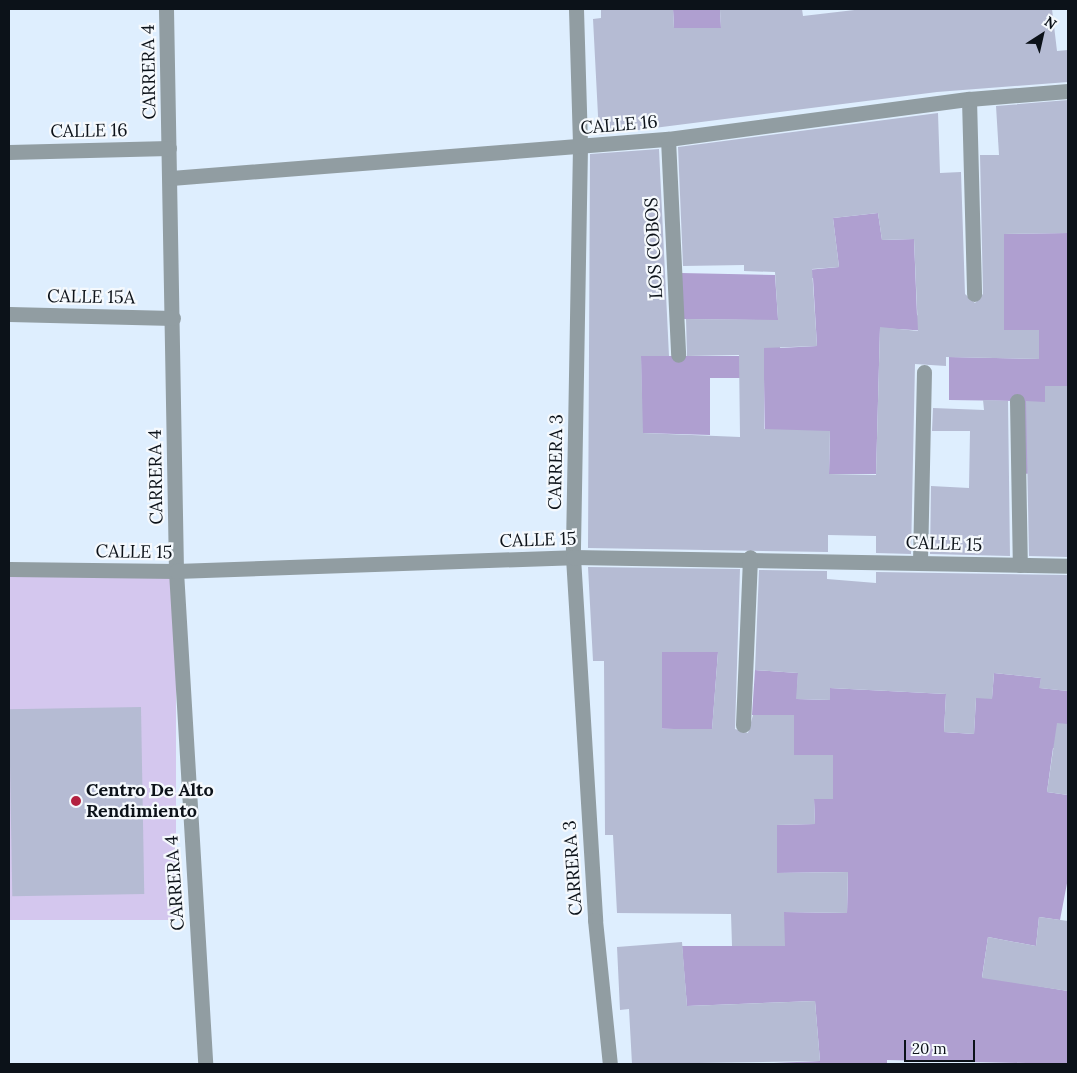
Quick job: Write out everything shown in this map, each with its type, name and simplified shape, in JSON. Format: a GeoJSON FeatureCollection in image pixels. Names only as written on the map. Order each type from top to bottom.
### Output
{"type":"FeatureCollection","features":[{"type":"Feature","properties":{"kind":"street","name":"CARRERA 4"},"geometry":{"type":"LineString","coordinates":[[166,9],[171,178],[176,572],[204,1064]]}},
{"type":"Feature","properties":{"kind":"street","name":"CARRERA 3"},"geometry":{"type":"LineString","coordinates":[[576,9],[580,146],[573,557],[595,920],[610,1064]]}},
{"type":"Feature","properties":{"kind":"street","name":"CALLE 16"},"geometry":{"type":"LineString","coordinates":[[171,178],[668,139],[970,100],[1068,91]]}},
{"type":"Feature","properties":{"kind":"street"},"geometry":{"type":"LineString","coordinates":[[970,100],[974,294]]}},
{"type":"Feature","properties":{"kind":"street","name":"LOS COBOS"},"geometry":{"type":"LineString","coordinates":[[668,139],[678,355]]}},
{"type":"Feature","properties":{"kind":"street","name":"CALLE 16"},"geometry":{"type":"LineString","coordinates":[[9,152],[169,148]]}},
{"type":"Feature","properties":{"kind":"street","name":"CALLE 15A"},"geometry":{"type":"LineString","coordinates":[[9,314],[172,318]]}},
{"type":"Feature","properties":{"kind":"street"},"geometry":{"type":"LineString","coordinates":[[920,562],[924,372]]}},
{"type":"Feature","properties":{"kind":"street"},"geometry":{"type":"LineString","coordinates":[[1017,401],[1020,565]]}},
{"type":"Feature","properties":{"kind":"street","name":"CALLE 15"},"geometry":{"type":"LineString","coordinates":[[9,569],[176,572],[573,557],[750,558],[1068,566]]}},
{"type":"Feature","properties":{"kind":"street"},"geometry":{"type":"LineString","coordinates":[[743,725],[750,558]]}},
{"type":"Feature","properties":{"kind":"shaded area"},"geometry":{"type":"Polygon","coordinates":[[[673,9],[741,9],[720,10],[721,28],[674,28],[673,9]]]}},
{"type":"Feature","properties":{"kind":"shaded area"},"geometry":{"type":"Polygon","coordinates":[[[878,213],[882,240],[914,239],[917,315],[946,332],[880,328],[876,474],[829,474],[830,432],[765,455],[764,378],[710,378],[710,435],[642,433],[641,356],[759,356],[757,320],[683,319],[681,273],[775,275],[780,348],[817,346],[813,278],[808,278],[807,270],[839,267],[833,218],[878,213]]]}},
{"type":"Feature","properties":{"kind":"shaded area"},"geometry":{"type":"Polygon","coordinates":[[[1068,233],[1068,386],[1045,386],[1046,473],[1019,474],[1017,401],[949,400],[949,357],[1039,359],[1038,330],[1004,330],[1004,234],[1068,233]]]}},
{"type":"Feature","properties":{"kind":"shaded area"},"geometry":{"type":"Polygon","coordinates":[[[9,571],[176,571],[176,920],[9,920],[9,571]]]}},
{"type":"Feature","properties":{"kind":"shaded area"},"geometry":{"type":"Polygon","coordinates":[[[662,652],[718,652],[712,730],[636,728],[662,652]]]}},
{"type":"Feature","properties":{"kind":"shaded area"},"geometry":{"type":"Polygon","coordinates":[[[755,670],[798,673],[797,699],[830,700],[830,688],[946,694],[944,732],[974,734],[976,698],[992,698],[994,673],[1041,678],[1040,688],[1068,691],[1068,750],[1053,748],[1047,792],[1068,795],[1068,878],[1060,920],[1039,917],[1036,946],[988,937],[982,977],[1068,991],[1068,1064],[887,1060],[887,1064],[748,1064],[820,1061],[815,1001],[687,1006],[682,946],[784,946],[784,912],[847,913],[848,872],[777,873],[775,825],[815,824],[814,799],[833,799],[833,755],[794,755],[793,715],[752,715],[755,670]]]}},
{"type":"Feature","properties":{"kind":"building"},"geometry":{"type":"Polygon","coordinates":[[[601,9],[673,9],[674,28],[721,28],[720,10],[802,9],[803,16],[863,9],[1052,9],[1057,51],[1068,50],[1068,82],[937,92],[599,135],[593,19],[601,18],[601,9]]]}},
{"type":"Feature","properties":{"kind":"building"},"geometry":{"type":"Polygon","coordinates":[[[1068,100],[1068,233],[1004,234],[1004,330],[1039,330],[1039,359],[946,357],[946,366],[915,364],[911,554],[876,553],[876,536],[828,535],[828,552],[588,548],[590,154],[659,149],[669,356],[641,356],[643,433],[740,437],[739,355],[687,356],[686,319],[778,320],[775,272],[744,271],[744,265],[683,266],[678,147],[938,113],[940,173],[961,172],[965,294],[975,303],[983,294],[980,155],[999,155],[996,106],[1068,100]],[[878,213],[833,218],[839,267],[812,269],[817,346],[764,348],[764,429],[830,431],[829,474],[876,475],[880,327],[918,331],[914,239],[882,240],[878,213]]]}},
{"type":"Feature","properties":{"kind":"building"},"geometry":{"type":"Polygon","coordinates":[[[1045,386],[1068,386],[1068,557],[1029,556],[1026,401],[1045,402],[1045,386]]]}},
{"type":"Feature","properties":{"kind":"building"},"geometry":{"type":"Polygon","coordinates":[[[983,400],[1008,401],[1010,556],[930,554],[931,486],[969,488],[970,431],[932,431],[933,408],[984,410],[983,400]]]}},
{"type":"Feature","properties":{"kind":"building"},"geometry":{"type":"Polygon","coordinates":[[[588,567],[740,569],[735,729],[748,733],[753,715],[794,715],[794,755],[833,755],[833,799],[814,799],[815,824],[777,825],[777,873],[848,872],[847,913],[784,912],[785,946],[732,946],[731,914],[617,913],[613,835],[605,835],[604,661],[593,661],[588,567]],[[662,652],[662,729],[712,729],[718,652],[662,652]]]}},
{"type":"Feature","properties":{"kind":"building"},"geometry":{"type":"Polygon","coordinates":[[[759,570],[827,571],[827,579],[876,583],[876,572],[1068,575],[1068,691],[1039,688],[1041,678],[994,673],[992,699],[976,698],[974,734],[944,732],[946,694],[830,688],[830,700],[796,699],[798,673],[755,670],[759,570]]]}},
{"type":"Feature","properties":{"kind":"building","name":"Centro De Alto Rendimiento"},"geometry":{"type":"Polygon","coordinates":[[[141,707],[144,894],[12,896],[9,709],[141,707]]]}},
{"type":"Feature","properties":{"kind":"building"},"geometry":{"type":"Polygon","coordinates":[[[1057,723],[1068,724],[1068,795],[1047,792],[1057,723]]]}},
{"type":"Feature","properties":{"kind":"building"},"geometry":{"type":"Polygon","coordinates":[[[1039,917],[1068,921],[1068,991],[982,978],[988,937],[1036,946],[1039,917]]]}},
{"type":"Feature","properties":{"kind":"building"},"geometry":{"type":"Polygon","coordinates":[[[682,942],[687,1006],[815,1001],[820,1061],[632,1064],[629,1009],[620,1010],[617,947],[682,942]]]}},
{"type":"Feature","properties":{"kind":"place","name":"Centro De Alto Rendimiento"},"geometry":{"type":"Point","coordinates":[76,801]}}]}
